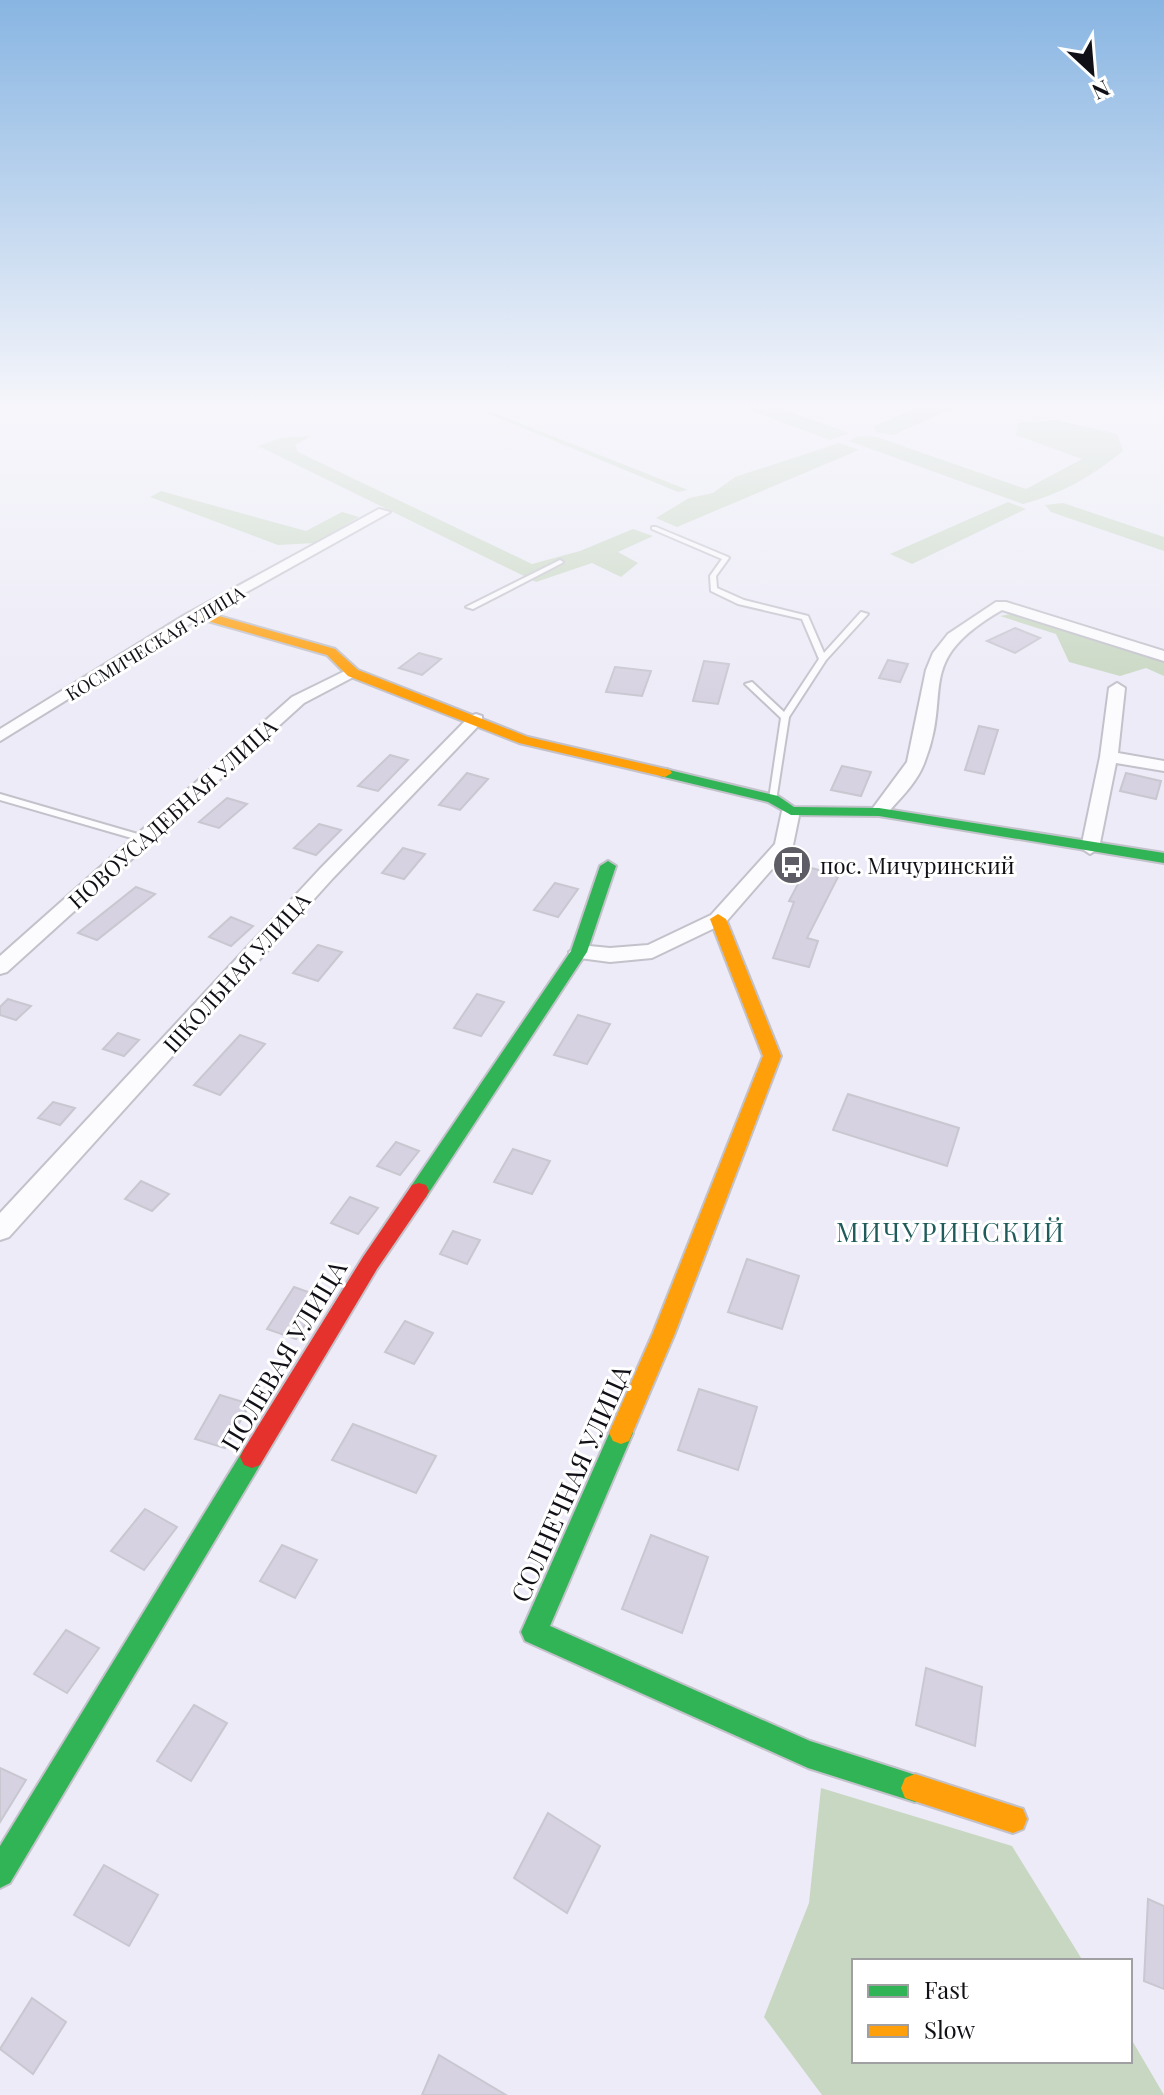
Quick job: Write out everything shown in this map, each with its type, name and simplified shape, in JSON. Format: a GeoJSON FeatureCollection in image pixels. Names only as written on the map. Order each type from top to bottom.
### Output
{"type":"FeatureCollection","features":[{"type":"Feature","properties":{"kind":"street","name":"КОСМИЧЕСКАЯ УЛИЦА"},"geometry":{"type":"LineString","coordinates":[[0,736],[310,551],[384,512]]}},
{"type":"Feature","properties":{"kind":"street"},"geometry":{"type":"LineString","coordinates":[[879,812],[915,765],[934,662],[956,631],[977,617],[1001,605],[1164,656]]}},
{"type":"Feature","properties":{"kind":"street"},"geometry":{"type":"LineString","coordinates":[[201,615],[331,652],[353,673],[524,740],[773,799],[791,811],[879,812],[1164,858]]}},
{"type":"Feature","properties":{"kind":"street","name":"НОВОУСАДЕБНАЯ УЛИЦА"},"geometry":{"type":"LineString","coordinates":[[0,967],[298,700],[353,673]]}},
{"type":"Feature","properties":{"kind":"street"},"geometry":{"type":"LineString","coordinates":[[1090,848],[1109,757],[1117,688]]}},
{"type":"Feature","properties":{"kind":"street","name":"ШКОЛЬНАЯ УЛИЦА"},"geometry":{"type":"LineString","coordinates":[[0,1230],[326,874],[476,719]]}},
{"type":"Feature","properties":{"kind":"street"},"geometry":{"type":"LineString","coordinates":[[1109,757],[1164,766]]}},
{"type":"Feature","properties":{"kind":"street"},"geometry":{"type":"LineString","coordinates":[[579,952],[610,955],[652,951],[718,919],[784,845],[791,811]]}},
{"type":"Feature","properties":{"kind":"street","name":"ПОЛЕВАЯ УЛИЦА"},"geometry":{"type":"LineString","coordinates":[[0,1873],[370,1263],[579,952],[608,866]]}},
{"type":"Feature","properties":{"kind":"street","name":"СОЛНЕЧНАЯ УЛИЦА"},"geometry":{"type":"LineString","coordinates":[[718,919],[772,1056],[664,1333],[534,1632],[808,1754],[1013,1819]]}},
{"type":"Feature","properties":{"kind":"lane"},"geometry":{"type":"LineString","coordinates":[[654,528],[726,558],[713,576],[714,589],[741,602],[805,618],[823,651],[823,659]]}},
{"type":"Feature","properties":{"kind":"lane"},"geometry":{"type":"LineString","coordinates":[[470,607],[560,562]]}},
{"type":"Feature","properties":{"kind":"lane"},"geometry":{"type":"LineString","coordinates":[[773,799],[785,717],[823,659],[864,614]]}},
{"type":"Feature","properties":{"kind":"lane"},"geometry":{"type":"LineString","coordinates":[[749,684],[785,717]]}},
{"type":"Feature","properties":{"kind":"lane"},"geometry":{"type":"LineString","coordinates":[[0,797],[145,839]]}},
{"type":"Feature","properties":{"kind":"green space"},"geometry":{"type":"Polygon","coordinates":[[[168,504],[207,504],[306,531],[342,512],[359,517],[315,543],[278,545],[168,504]]]}},
{"type":"Feature","properties":{"kind":"green space"},"geometry":{"type":"Polygon","coordinates":[[[376,504],[406,504],[532,564],[580,551],[633,529],[653,536],[618,552],[638,563],[621,577],[592,563],[536,582],[376,504]]]}},
{"type":"Feature","properties":{"kind":"green space"},"geometry":{"type":"Polygon","coordinates":[[[679,504],[732,504],[677,527],[656,518],[679,504]]]}},
{"type":"Feature","properties":{"kind":"green space"},"geometry":{"type":"Polygon","coordinates":[[[1004,504],[1026,509],[912,564],[890,554],[1004,504]]]}},
{"type":"Feature","properties":{"kind":"green space"},"geometry":{"type":"Polygon","coordinates":[[[1065,504],[1164,537],[1164,551],[1051,512],[1045,505],[1065,504]]]}},
{"type":"Feature","properties":{"kind":"green space"},"geometry":{"type":"Polygon","coordinates":[[[1027,611],[1042,612],[1164,661],[1164,676],[1146,668],[1120,676],[1069,662],[1056,634],[1000,616],[1027,611]]]}},
{"type":"Feature","properties":{"kind":"green space"},"geometry":{"type":"Polygon","coordinates":[[[821,1788],[1012,1846],[1082,1959],[852,1959],[852,2063],[1132,2063],[1132,2040],[1164,2095],[822,2095],[764,2017],[809,1903],[821,1788]]]}},
{"type":"Feature","properties":{"kind":"building"},"geometry":{"type":"Polygon","coordinates":[[[1015,628],[1040,638],[1015,653],[987,641],[1015,628]]]}},
{"type":"Feature","properties":{"kind":"building"},"geometry":{"type":"Polygon","coordinates":[[[419,653],[441,659],[422,675],[399,668],[419,653]]]}},
{"type":"Feature","properties":{"kind":"building"},"geometry":{"type":"Polygon","coordinates":[[[888,660],[908,664],[900,682],[879,678],[888,660]]]}},
{"type":"Feature","properties":{"kind":"building"},"geometry":{"type":"Polygon","coordinates":[[[704,661],[729,664],[718,704],[693,701],[704,661]]]}},
{"type":"Feature","properties":{"kind":"building"},"geometry":{"type":"Polygon","coordinates":[[[615,667],[651,671],[642,696],[606,692],[615,667]]]}},
{"type":"Feature","properties":{"kind":"building"},"geometry":{"type":"Polygon","coordinates":[[[979,726],[998,730],[984,774],[965,770],[979,726]]]}},
{"type":"Feature","properties":{"kind":"building"},"geometry":{"type":"Polygon","coordinates":[[[390,755],[408,760],[378,791],[358,786],[390,755]]]}},
{"type":"Feature","properties":{"kind":"building"},"geometry":{"type":"Polygon","coordinates":[[[842,766],[871,772],[861,796],[831,790],[842,766]]]}},
{"type":"Feature","properties":{"kind":"building"},"geometry":{"type":"Polygon","coordinates":[[[467,773],[488,779],[460,810],[439,805],[467,773]]]}},
{"type":"Feature","properties":{"kind":"building"},"geometry":{"type":"Polygon","coordinates":[[[1126,773],[1161,781],[1156,799],[1120,791],[1126,773]]]}},
{"type":"Feature","properties":{"kind":"building"},"geometry":{"type":"Polygon","coordinates":[[[227,798],[247,804],[219,828],[199,822],[227,798]]]}},
{"type":"Feature","properties":{"kind":"building"},"geometry":{"type":"Polygon","coordinates":[[[319,824],[341,830],[316,855],[294,848],[319,824]]]}},
{"type":"Feature","properties":{"kind":"building"},"geometry":{"type":"Polygon","coordinates":[[[403,848],[425,854],[404,879],[382,873],[403,848]]]}},
{"type":"Feature","properties":{"kind":"building"},"geometry":{"type":"Polygon","coordinates":[[[807,867],[839,875],[807,938],[818,941],[809,967],[773,958],[794,902],[789,901],[807,867]]]}},
{"type":"Feature","properties":{"kind":"building"},"geometry":{"type":"Polygon","coordinates":[[[555,883],[578,889],[558,917],[534,910],[555,883]]]}},
{"type":"Feature","properties":{"kind":"building"},"geometry":{"type":"Polygon","coordinates":[[[136,887],[155,894],[97,940],[78,933],[136,887]]]}},
{"type":"Feature","properties":{"kind":"building"},"geometry":{"type":"Polygon","coordinates":[[[231,917],[253,926],[231,946],[209,937],[231,917]]]}},
{"type":"Feature","properties":{"kind":"building"},"geometry":{"type":"Polygon","coordinates":[[[318,945],[342,952],[318,981],[293,973],[318,945]]]}},
{"type":"Feature","properties":{"kind":"building"},"geometry":{"type":"Polygon","coordinates":[[[477,994],[504,1002],[481,1036],[454,1028],[477,994]]]}},
{"type":"Feature","properties":{"kind":"building"},"geometry":{"type":"Polygon","coordinates":[[[8,999],[31,1006],[16,1020],[0,1015],[0,1007],[8,999]]]}},
{"type":"Feature","properties":{"kind":"building"},"geometry":{"type":"Polygon","coordinates":[[[578,1015],[610,1024],[587,1064],[554,1055],[578,1015]]]}},
{"type":"Feature","properties":{"kind":"building"},"geometry":{"type":"Polygon","coordinates":[[[118,1033],[139,1040],[124,1056],[103,1049],[118,1033]]]}},
{"type":"Feature","properties":{"kind":"building"},"geometry":{"type":"Polygon","coordinates":[[[240,1035],[265,1044],[220,1095],[194,1085],[240,1035]]]}},
{"type":"Feature","properties":{"kind":"building"},"geometry":{"type":"Polygon","coordinates":[[[848,1094],[959,1128],[947,1166],[833,1130],[848,1094]]]}},
{"type":"Feature","properties":{"kind":"building"},"geometry":{"type":"Polygon","coordinates":[[[53,1102],[75,1108],[60,1125],[38,1118],[53,1102]]]}},
{"type":"Feature","properties":{"kind":"building"},"geometry":{"type":"Polygon","coordinates":[[[396,1142],[419,1151],[400,1175],[377,1166],[396,1142]]]}},
{"type":"Feature","properties":{"kind":"building"},"geometry":{"type":"Polygon","coordinates":[[[513,1149],[550,1161],[532,1194],[494,1182],[513,1149]]]}},
{"type":"Feature","properties":{"kind":"building"},"geometry":{"type":"Polygon","coordinates":[[[141,1181],[169,1194],[152,1211],[125,1199],[141,1181]]]}},
{"type":"Feature","properties":{"kind":"building"},"geometry":{"type":"Polygon","coordinates":[[[350,1197],[378,1208],[358,1234],[331,1223],[350,1197]]]}},
{"type":"Feature","properties":{"kind":"building"},"geometry":{"type":"Polygon","coordinates":[[[453,1231],[480,1240],[467,1264],[440,1254],[453,1231]]]}},
{"type":"Feature","properties":{"kind":"building"},"geometry":{"type":"Polygon","coordinates":[[[747,1259],[799,1276],[782,1329],[728,1312],[747,1259]]]}},
{"type":"Feature","properties":{"kind":"building"},"geometry":{"type":"Polygon","coordinates":[[[294,1287],[322,1297],[296,1339],[267,1329],[294,1287]]]}},
{"type":"Feature","properties":{"kind":"building"},"geometry":{"type":"Polygon","coordinates":[[[405,1321],[433,1333],[414,1364],[385,1352],[405,1321]]]}},
{"type":"Feature","properties":{"kind":"building"},"geometry":{"type":"Polygon","coordinates":[[[699,1389],[757,1407],[738,1470],[678,1450],[699,1389]]]}},
{"type":"Feature","properties":{"kind":"building"},"geometry":{"type":"Polygon","coordinates":[[[220,1395],[250,1404],[225,1448],[195,1439],[220,1395]]]}},
{"type":"Feature","properties":{"kind":"building"},"geometry":{"type":"Polygon","coordinates":[[[353,1424],[436,1456],[416,1493],[332,1460],[353,1424]]]}},
{"type":"Feature","properties":{"kind":"building"},"geometry":{"type":"Polygon","coordinates":[[[145,1509],[177,1527],[144,1570],[111,1551],[145,1509]]]}},
{"type":"Feature","properties":{"kind":"building"},"geometry":{"type":"Polygon","coordinates":[[[651,1535],[708,1557],[682,1633],[622,1609],[651,1535]]]}},
{"type":"Feature","properties":{"kind":"building"},"geometry":{"type":"Polygon","coordinates":[[[282,1545],[317,1560],[295,1598],[260,1581],[282,1545]]]}},
{"type":"Feature","properties":{"kind":"building"},"geometry":{"type":"Polygon","coordinates":[[[66,1630],[99,1648],[67,1693],[34,1674],[66,1630]]]}},
{"type":"Feature","properties":{"kind":"building"},"geometry":{"type":"Polygon","coordinates":[[[926,1668],[982,1687],[975,1746],[916,1725],[926,1668]]]}},
{"type":"Feature","properties":{"kind":"building"},"geometry":{"type":"Polygon","coordinates":[[[194,1705],[227,1723],[191,1781],[157,1761],[194,1705]]]}},
{"type":"Feature","properties":{"kind":"building"},"geometry":{"type":"Polygon","coordinates":[[[0,1768],[26,1780],[0,1822],[0,1768]]]}},
{"type":"Feature","properties":{"kind":"building"},"geometry":{"type":"Polygon","coordinates":[[[548,1813],[600,1846],[567,1913],[514,1878],[548,1813]]]}},
{"type":"Feature","properties":{"kind":"building"},"geometry":{"type":"Polygon","coordinates":[[[104,1865],[158,1895],[129,1946],[74,1915],[104,1865]]]}},
{"type":"Feature","properties":{"kind":"building"},"geometry":{"type":"Polygon","coordinates":[[[1148,1899],[1164,1906],[1164,1989],[1144,1981],[1148,1899]]]}},
{"type":"Feature","properties":{"kind":"building"},"geometry":{"type":"Polygon","coordinates":[[[32,1998],[66,2022],[33,2074],[0,2049],[32,1998]]]}},
{"type":"Feature","properties":{"kind":"building"},"geometry":{"type":"Polygon","coordinates":[[[439,2055],[506,2095],[422,2095],[439,2055]]]}},
{"type":"Feature","properties":{"kind":"traffic: fast"},"geometry":{"type":"LineString","coordinates":[[665,773],[773,799],[791,811],[879,812],[1164,858]]}},
{"type":"Feature","properties":{"kind":"traffic: fast"},"geometry":{"type":"LineString","coordinates":[[419,1191],[579,952],[608,866]]}},
{"type":"Feature","properties":{"kind":"traffic: fast"},"geometry":{"type":"LineString","coordinates":[[621,1433],[534,1632],[808,1754],[915,1788]]}},
{"type":"Feature","properties":{"kind":"traffic: fast"},"geometry":{"type":"LineString","coordinates":[[0,1873],[252,1457]]}},
{"type":"Feature","properties":{"kind":"traffic: slow"},"geometry":{"type":"LineString","coordinates":[[201,615],[331,652],[353,673],[524,740],[665,773]]}},
{"type":"Feature","properties":{"kind":"traffic: slow"},"geometry":{"type":"LineString","coordinates":[[621,1433],[664,1333],[772,1056],[718,919]]}},
{"type":"Feature","properties":{"kind":"traffic: slow"},"geometry":{"type":"LineString","coordinates":[[915,1788],[1013,1819]]}},
{"type":"Feature","properties":{"kind":"traffic: jam"},"geometry":{"type":"LineString","coordinates":[[252,1457],[370,1263],[419,1191]]}},
{"type":"Feature","properties":{"kind":"place","name":"пос. Мичуринский"},"geometry":{"type":"Point","coordinates":[792,865]}},
{"type":"Feature","properties":{"kind":"district","name":"МИЧУРИНСКИЙ"},"geometry":{"type":"Point","coordinates":[951,1231]}}]}
